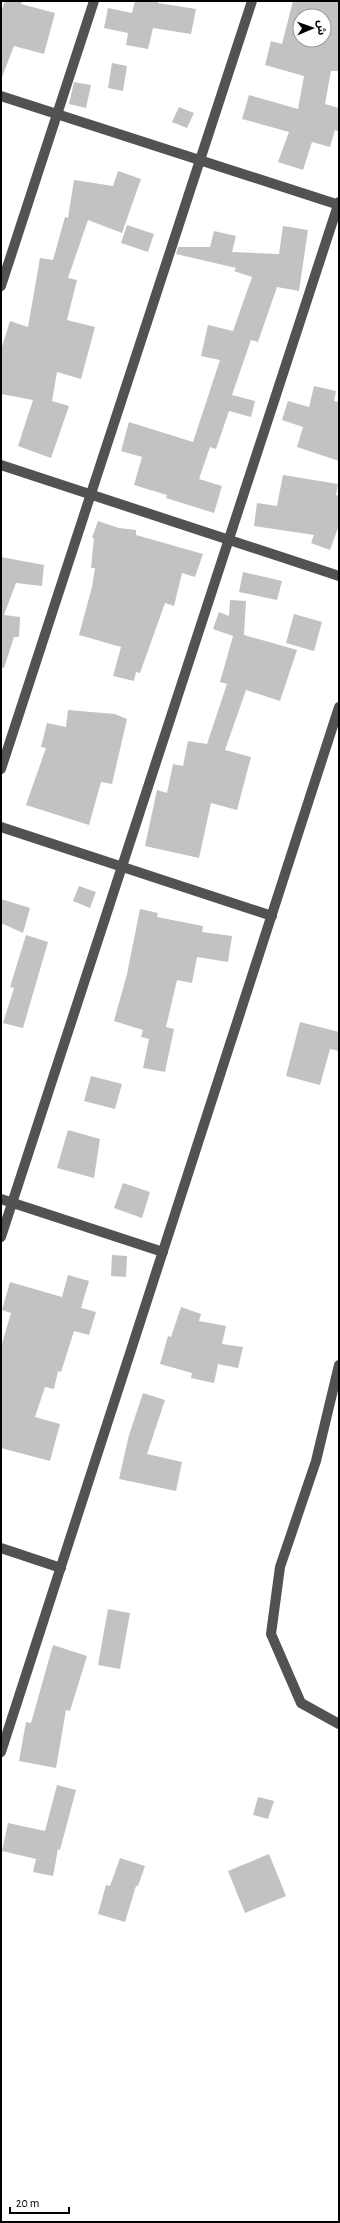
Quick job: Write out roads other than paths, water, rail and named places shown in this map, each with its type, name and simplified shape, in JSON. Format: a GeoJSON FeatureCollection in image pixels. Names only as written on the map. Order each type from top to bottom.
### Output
{"type":"FeatureCollection","features":[{"type":"Feature","properties":{"kind":"street"},"geometry":{"type":"LineString","coordinates":[[1,286],[94,1]]}},
{"type":"Feature","properties":{"kind":"street"},"geometry":{"type":"LineString","coordinates":[[1,769],[252,1]]}},
{"type":"Feature","properties":{"kind":"street"},"geometry":{"type":"LineString","coordinates":[[1,96],[339,204],[1,1237]]}},
{"type":"Feature","properties":{"kind":"street"},"geometry":{"type":"LineString","coordinates":[[1,465],[339,576]]}},
{"type":"Feature","properties":{"kind":"street"},"geometry":{"type":"LineString","coordinates":[[1,1752],[339,707]]}},
{"type":"Feature","properties":{"kind":"street"},"geometry":{"type":"LineString","coordinates":[[1,827],[272,916]]}},
{"type":"Feature","properties":{"kind":"street"},"geometry":{"type":"LineString","coordinates":[[1,1199],[163,1252]]}},
{"type":"Feature","properties":{"kind":"street"},"geometry":{"type":"LineString","coordinates":[[339,1365],[316,1461],[280,1566],[271,1634],[301,1703],[339,1724]]}},
{"type":"Feature","properties":{"kind":"street"},"geometry":{"type":"LineString","coordinates":[[1,1548],[61,1568]]}}]}
